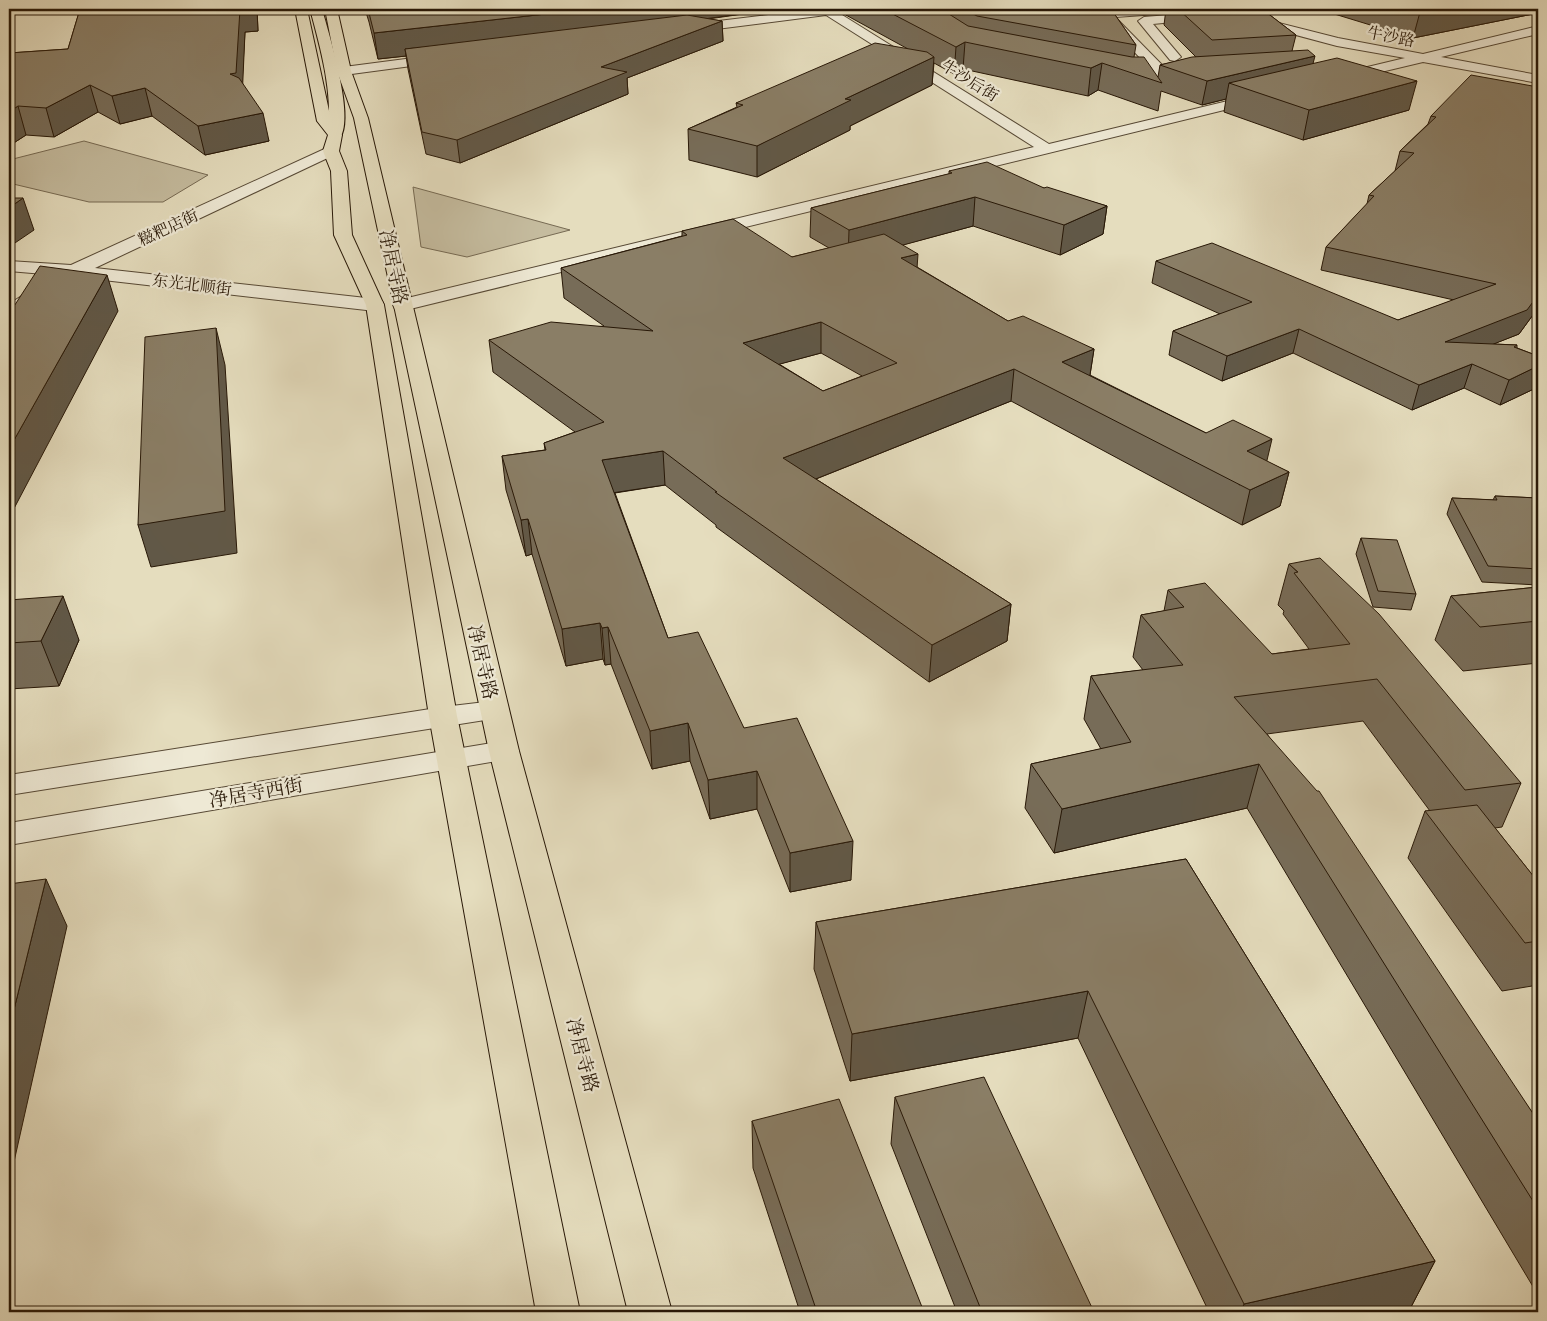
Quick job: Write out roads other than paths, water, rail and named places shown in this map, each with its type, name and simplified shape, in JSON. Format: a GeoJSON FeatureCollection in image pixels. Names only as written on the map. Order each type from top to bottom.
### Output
{"type":"FeatureCollection","features":[{"type":"Feature","properties":{"kind":"main road","name":"净居寺路"},"geometry":{"type":"LineString","coordinates":[[301,9],[324,121],[333,143],[339,171],[343,235],[374,306],[443,716],[558,1312]]}},
{"type":"Feature","properties":{"kind":"main road"},"geometry":{"type":"LineString","coordinates":[[316,9],[336,62],[338,123],[333,143]]}},
{"type":"Feature","properties":{"kind":"main road","name":"净居寺路"},"geometry":{"type":"LineString","coordinates":[[331,9],[336,62],[361,118],[504,751],[650,1312]]}},
{"type":"Feature","properties":{"kind":"street"},"geometry":{"type":"LineString","coordinates":[[670,31],[826,10],[847,9]]}},
{"type":"Feature","properties":{"kind":"street","name":"牛沙后街"},"geometry":{"type":"LineString","coordinates":[[826,10],[1047,149]]}},
{"type":"Feature","properties":{"kind":"street","name":"牛沙路"},"geometry":{"type":"LineString","coordinates":[[1197,18],[1212,13],[1420,59],[1538,79]]}},
{"type":"Feature","properties":{"kind":"street"},"geometry":{"type":"LineString","coordinates":[[1069,14],[1176,14]]}},
{"type":"Feature","properties":{"kind":"street"},"geometry":{"type":"LineString","coordinates":[[1106,14],[1170,76],[1146,78]]}},
{"type":"Feature","properties":{"kind":"street"},"geometry":{"type":"LineString","coordinates":[[1175,57],[1144,21],[1176,14]]}},
{"type":"Feature","properties":{"kind":"street"},"geometry":{"type":"LineString","coordinates":[[1324,82],[1538,30]]}},
{"type":"Feature","properties":{"kind":"street"},"geometry":{"type":"LineString","coordinates":[[336,62],[452,57]]}},
{"type":"Feature","properties":{"kind":"street"},"geometry":{"type":"LineString","coordinates":[[402,305],[1276,93]]}},
{"type":"Feature","properties":{"kind":"street","name":"糍粑店街"},"geometry":{"type":"LineString","coordinates":[[16,308],[74,271],[333,143]]}},
{"type":"Feature","properties":{"kind":"street","name":"东光北顺街"},"geometry":{"type":"LineString","coordinates":[[9,266],[74,271],[374,306]]}},
{"type":"Feature","properties":{"kind":"street"},"geometry":{"type":"LineString","coordinates":[[9,327],[16,308]]}},
{"type":"Feature","properties":{"kind":"street"},"geometry":{"type":"LineString","coordinates":[[9,785],[443,716],[494,710]]}},
{"type":"Feature","properties":{"kind":"street","name":"净居寺西街"},"geometry":{"type":"LineString","coordinates":[[9,834],[504,751]]}}]}
